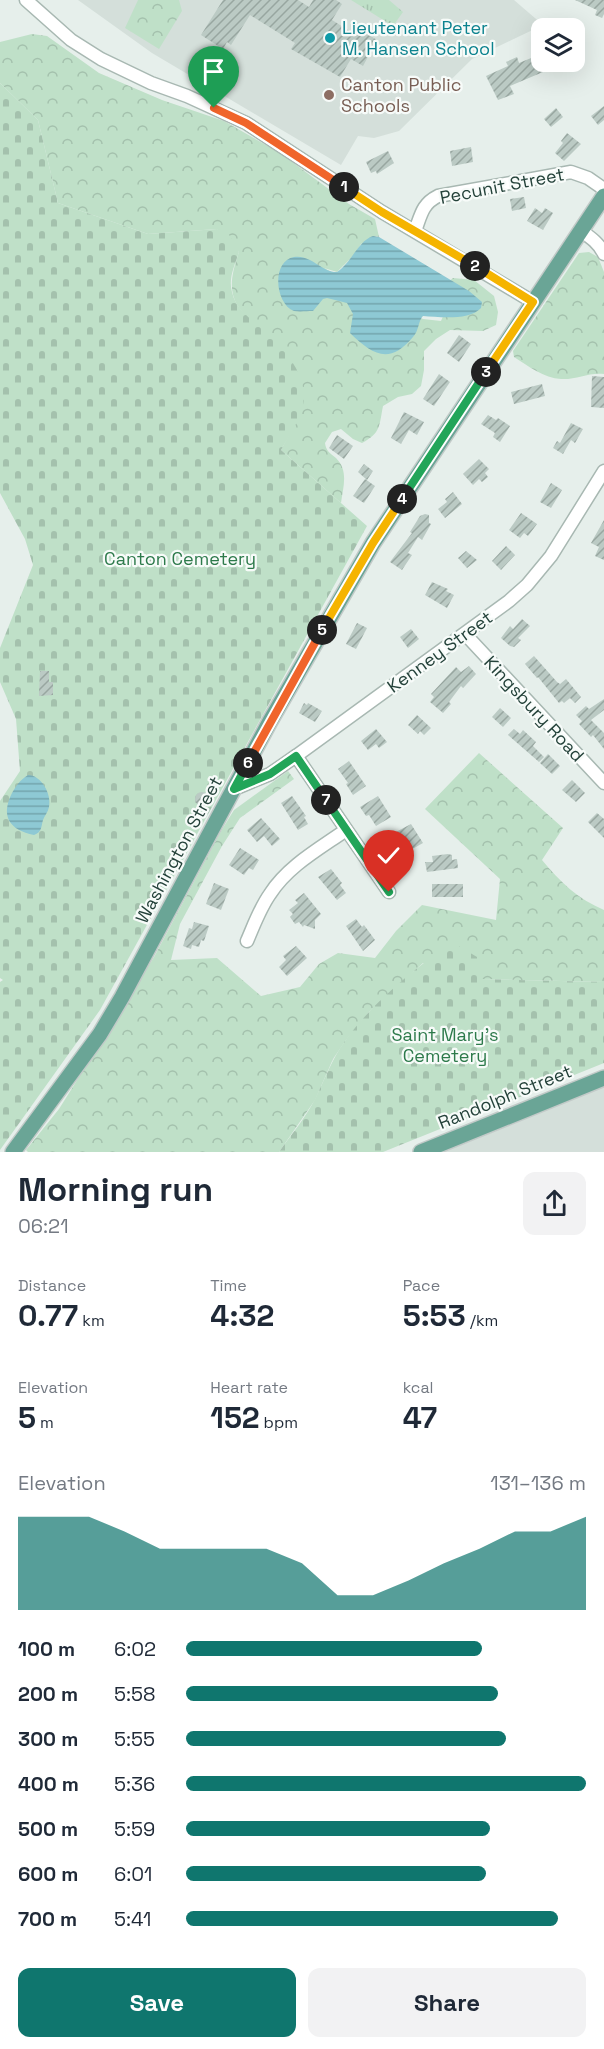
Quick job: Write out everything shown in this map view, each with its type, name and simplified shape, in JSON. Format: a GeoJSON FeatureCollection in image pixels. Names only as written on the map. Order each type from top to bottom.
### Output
{"type":"FeatureCollection","features":[{"type":"Feature","properties":{"kind":"main road","name":"Washington Street"},"geometry":{"type":"LineString","coordinates":[[13,1152],[100,1034],[234,789],[373,543],[604,196]]}},
{"type":"Feature","properties":{"kind":"main road","name":"Randolph Street"},"geometry":{"type":"LineString","coordinates":[[421,1152],[604,1078]]}},
{"type":"Feature","properties":{"kind":"street"},"geometry":{"type":"LineString","coordinates":[[26,0],[71,40],[101,59],[246,123],[415,231],[533,302]]}},
{"type":"Feature","properties":{"kind":"street","name":"Pecunit Street"},"geometry":{"type":"LineString","coordinates":[[415,231],[425,206],[438,196],[571,172],[588,178],[604,189]]}},
{"type":"Feature","properties":{"kind":"street"},"geometry":{"type":"LineString","coordinates":[[580,230],[601,247],[604,254]]}},
{"type":"Feature","properties":{"kind":"street","name":"Kenney Street"},"geometry":{"type":"LineString","coordinates":[[234,789],[270,774],[509,600],[531,580],[551,556],[604,471]]}},
{"type":"Feature","properties":{"kind":"street","name":"Kingsbury Road"},"geometry":{"type":"LineString","coordinates":[[465,634],[604,783]]}},
{"type":"Feature","properties":{"kind":"street"},"geometry":{"type":"LineString","coordinates":[[296,756],[389,892]]}},
{"type":"Feature","properties":{"kind":"street"},"geometry":{"type":"LineString","coordinates":[[248,941],[257,917],[270,893],[285,875],[346,830]]}},
{"type":"Feature","properties":{"kind":"shaded area","name":"Canton Public Schools"},"geometry":{"type":"Polygon","coordinates":[[[78,0],[514,0],[535,18],[531,18],[531,31],[472,59],[399,131],[374,138],[358,136],[341,165],[152,53],[78,0]]]}},
{"type":"Feature","properties":{"kind":"shaded area"},"geometry":{"type":"Polygon","coordinates":[[[604,1087],[604,1152],[444,1152],[604,1087]]]}},
{"type":"Feature","properties":{"kind":"green space"},"geometry":{"type":"Polygon","coordinates":[[[138,0],[179,0],[182,11],[159,49],[125,28],[138,0]]]}},
{"type":"Feature","properties":{"kind":"green space"},"geometry":{"type":"Polygon","coordinates":[[[351,0],[389,0],[403,12],[393,26],[351,0]]]}},
{"type":"Feature","properties":{"kind":"green space"},"geometry":{"type":"Polygon","coordinates":[[[32,34],[47,36],[99,73],[162,100],[224,121],[280,153],[349,204],[375,219],[379,237],[376,236],[361,244],[355,254],[337,272],[324,268],[423,319],[441,321],[446,309],[445,285],[453,278],[474,280],[494,296],[498,312],[496,325],[483,331],[450,330],[436,339],[424,351],[421,386],[412,394],[398,397],[383,406],[380,424],[373,436],[362,443],[341,429],[332,432],[325,443],[327,450],[343,468],[341,503],[281,450],[298,418],[262,329],[243,312],[233,296],[232,276],[239,252],[217,229],[148,234],[58,203],[38,120],[0,83],[0,42],[32,34]]]}},
{"type":"Feature","properties":{"kind":"green space","name":"Canton Cemetery"},"geometry":{"type":"Polygon","coordinates":[[[0,83],[38,120],[58,203],[148,234],[217,229],[228,233],[239,252],[231,282],[234,298],[245,314],[279,345],[293,363],[302,383],[304,394],[302,411],[281,450],[367,526],[100,1010],[0,1150],[0,982],[3,980],[0,978],[0,801],[20,771],[16,719],[0,682],[0,648],[33,565],[25,539],[0,493],[0,83]]]}},
{"type":"Feature","properties":{"kind":"green space"},"geometry":{"type":"Polygon","coordinates":[[[589,252],[598,257],[604,272],[604,374],[567,379],[548,376],[514,357],[513,351],[579,253],[589,252]]]}},
{"type":"Feature","properties":{"kind":"green space"},"geometry":{"type":"Polygon","coordinates":[[[479,753],[563,828],[542,860],[570,889],[586,901],[604,910],[604,982],[481,979],[423,963],[369,1012],[346,1040],[333,1059],[315,1100],[279,1152],[28,1152],[26,1150],[59,1109],[154,957],[234,810],[288,771],[294,779],[240,818],[222,846],[180,924],[171,960],[217,958],[261,996],[300,987],[319,964],[338,953],[375,958],[396,931],[422,905],[496,920],[500,879],[425,809],[479,753]]]}},
{"type":"Feature","properties":{"kind":"green space","name":"Saint Mary's Cemetery"},"geometry":{"type":"Polygon","coordinates":[[[452,942],[482,960],[481,979],[604,982],[604,1063],[383,1152],[279,1152],[307,1112],[336,1055],[356,1027],[394,987],[452,942]]]}},
{"type":"Feature","properties":{"kind":"water"},"geometry":{"type":"Polygon","coordinates":[[[373,236],[379,237],[469,291],[482,302],[481,308],[462,317],[423,316],[413,337],[404,346],[396,352],[381,354],[366,347],[350,333],[353,314],[347,303],[327,298],[323,299],[313,311],[294,311],[288,307],[283,300],[278,283],[282,266],[287,260],[294,257],[306,258],[337,272],[363,242],[373,236]]]}},
{"type":"Feature","properties":{"kind":"water"},"geometry":{"type":"Polygon","coordinates":[[[28,775],[41,782],[49,797],[49,809],[41,829],[34,835],[13,826],[7,816],[12,793],[18,783],[28,775]]]}},
{"type":"Feature","properties":{"kind":"building","name":"Lieutenant Peter M. Hansen School"},"geometry":{"type":"Polygon","coordinates":[[[223,0],[298,0],[309,7],[313,0],[336,0],[342,4],[332,20],[356,35],[360,29],[377,40],[363,66],[351,59],[340,77],[291,49],[295,43],[250,15],[231,45],[227,42],[223,49],[201,35],[223,0]]]}},
{"type":"Feature","properties":{"kind":"building"},"geometry":{"type":"Polygon","coordinates":[[[575,0],[604,0],[602,18],[595,15],[597,10],[575,0]]]}},
{"type":"Feature","properties":{"kind":"building"},"geometry":{"type":"Polygon","coordinates":[[[517,57],[519,63],[531,58],[531,72],[543,72],[510,86],[514,94],[498,100],[486,76],[508,66],[506,62],[517,57]]]}},
{"type":"Feature","properties":{"kind":"building"},"geometry":{"type":"Polygon","coordinates":[[[604,106],[604,120],[598,125],[591,116],[604,106]]]}},
{"type":"Feature","properties":{"kind":"building"},"geometry":{"type":"Polygon","coordinates":[[[556,108],[563,117],[551,127],[544,119],[556,108]]]}},
{"type":"Feature","properties":{"kind":"building"},"geometry":{"type":"Polygon","coordinates":[[[567,133],[581,144],[564,161],[555,153],[567,133]]]}},
{"type":"Feature","properties":{"kind":"building"},"geometry":{"type":"Polygon","coordinates":[[[471,147],[473,162],[452,166],[450,151],[471,147]]]}},
{"type":"Feature","properties":{"kind":"building"},"geometry":{"type":"Polygon","coordinates":[[[388,151],[394,163],[377,174],[376,171],[371,173],[366,162],[388,151]]]}},
{"type":"Feature","properties":{"kind":"building"},"geometry":{"type":"Polygon","coordinates":[[[524,197],[526,208],[512,211],[510,199],[524,197]]]}},
{"type":"Feature","properties":{"kind":"building"},"geometry":{"type":"Polygon","coordinates":[[[535,208],[542,213],[545,208],[553,213],[543,230],[527,221],[535,208]]]}},
{"type":"Feature","properties":{"kind":"building"},"geometry":{"type":"Polygon","coordinates":[[[459,335],[471,344],[459,362],[447,353],[459,335]]]}},
{"type":"Feature","properties":{"kind":"building"},"geometry":{"type":"Polygon","coordinates":[[[439,374],[450,382],[434,406],[423,399],[439,374]]]}},
{"type":"Feature","properties":{"kind":"building"},"geometry":{"type":"Polygon","coordinates":[[[592,376],[604,377],[604,408],[591,407],[592,376]]]}},
{"type":"Feature","properties":{"kind":"building"},"geometry":{"type":"Polygon","coordinates":[[[542,384],[545,396],[514,404],[511,392],[542,384]]]}},
{"type":"Feature","properties":{"kind":"building"},"geometry":{"type":"Polygon","coordinates":[[[404,412],[424,422],[417,435],[409,430],[401,444],[391,438],[404,412]]]}},
{"type":"Feature","properties":{"kind":"building"},"geometry":{"type":"Polygon","coordinates":[[[488,415],[510,426],[500,442],[493,437],[495,433],[481,424],[488,415]]]}},
{"type":"Feature","properties":{"kind":"building"},"geometry":{"type":"Polygon","coordinates":[[[571,423],[583,429],[575,443],[571,440],[563,454],[553,448],[557,441],[560,443],[571,423]]]}},
{"type":"Feature","properties":{"kind":"building"},"geometry":{"type":"Polygon","coordinates":[[[337,435],[353,446],[344,459],[329,448],[337,435]]]}},
{"type":"Feature","properties":{"kind":"building"},"geometry":{"type":"Polygon","coordinates":[[[479,459],[489,469],[485,473],[488,477],[482,482],[479,479],[473,485],[463,474],[479,459]]]}},
{"type":"Feature","properties":{"kind":"building"},"geometry":{"type":"Polygon","coordinates":[[[364,464],[373,471],[367,480],[358,472],[364,464]]]}},
{"type":"Feature","properties":{"kind":"building"},"geometry":{"type":"Polygon","coordinates":[[[365,479],[375,486],[364,503],[353,496],[365,479]]]}},
{"type":"Feature","properties":{"kind":"building"},"geometry":{"type":"Polygon","coordinates":[[[551,483],[562,490],[551,508],[540,502],[551,483]]]}},
{"type":"Feature","properties":{"kind":"building"},"geometry":{"type":"Polygon","coordinates":[[[453,492],[462,504],[445,518],[438,509],[447,502],[445,499],[453,492]]]}},
{"type":"Feature","properties":{"kind":"building"},"geometry":{"type":"Polygon","coordinates":[[[521,513],[537,524],[528,536],[524,533],[520,538],[509,530],[521,513]]]}},
{"type":"Feature","properties":{"kind":"building"},"geometry":{"type":"Polygon","coordinates":[[[429,515],[431,524],[422,540],[418,537],[408,553],[412,555],[402,570],[390,562],[412,533],[410,532],[420,516],[429,515]]]}},
{"type":"Feature","properties":{"kind":"building"},"geometry":{"type":"Polygon","coordinates":[[[604,520],[604,560],[595,556],[599,547],[591,543],[604,520]]]}},
{"type":"Feature","properties":{"kind":"building"},"geometry":{"type":"Polygon","coordinates":[[[506,546],[515,555],[501,570],[492,561],[506,546]]]}},
{"type":"Feature","properties":{"kind":"building"},"geometry":{"type":"Polygon","coordinates":[[[466,551],[477,560],[467,568],[458,558],[466,551]]]}},
{"type":"Feature","properties":{"kind":"building"},"geometry":{"type":"Polygon","coordinates":[[[432,582],[448,589],[446,591],[454,595],[447,608],[425,595],[432,582]]]}},
{"type":"Feature","properties":{"kind":"building"},"geometry":{"type":"Polygon","coordinates":[[[522,619],[530,626],[518,638],[521,640],[514,647],[510,646],[501,638],[510,626],[513,629],[522,619]]]}},
{"type":"Feature","properties":{"kind":"building"},"geometry":{"type":"Polygon","coordinates":[[[357,623],[367,628],[356,649],[346,644],[357,623]]]}},
{"type":"Feature","properties":{"kind":"building"},"geometry":{"type":"Polygon","coordinates":[[[411,629],[419,639],[408,648],[400,637],[411,629]]]}},
{"type":"Feature","properties":{"kind":"building"},"geometry":{"type":"Polygon","coordinates":[[[534,656],[557,682],[560,684],[566,679],[581,697],[575,703],[570,698],[564,703],[562,701],[559,703],[537,678],[525,664],[534,656]]]}},
{"type":"Feature","properties":{"kind":"building"},"geometry":{"type":"Polygon","coordinates":[[[469,666],[476,674],[463,688],[461,686],[443,713],[430,702],[434,697],[431,694],[456,667],[461,672],[469,666]]]}},
{"type":"Feature","properties":{"kind":"building"},"geometry":{"type":"Polygon","coordinates":[[[40,671],[49,671],[49,682],[53,682],[53,695],[39,696],[40,671]]]}},
{"type":"Feature","properties":{"kind":"building"},"geometry":{"type":"Polygon","coordinates":[[[604,699],[604,710],[591,720],[604,733],[604,749],[593,735],[591,737],[579,724],[582,721],[576,715],[586,706],[589,709],[604,699]]]}},
{"type":"Feature","properties":{"kind":"building"},"geometry":{"type":"Polygon","coordinates":[[[304,703],[322,711],[315,722],[299,713],[304,703]]]}},
{"type":"Feature","properties":{"kind":"building"},"geometry":{"type":"Polygon","coordinates":[[[500,708],[511,718],[503,727],[492,717],[500,708]]]}},
{"type":"Feature","properties":{"kind":"building"},"geometry":{"type":"Polygon","coordinates":[[[417,715],[431,728],[424,735],[420,731],[418,734],[408,725],[417,715]]]}},
{"type":"Feature","properties":{"kind":"building"},"geometry":{"type":"Polygon","coordinates":[[[376,729],[387,742],[379,748],[376,744],[368,750],[361,741],[376,729]]]}},
{"type":"Feature","properties":{"kind":"building"},"geometry":{"type":"Polygon","coordinates":[[[514,729],[520,734],[523,730],[536,742],[533,746],[544,757],[539,762],[508,735],[514,729]]]}},
{"type":"Feature","properties":{"kind":"building"},"geometry":{"type":"Polygon","coordinates":[[[548,754],[560,766],[552,774],[540,763],[548,754]]]}},
{"type":"Feature","properties":{"kind":"building"},"geometry":{"type":"Polygon","coordinates":[[[349,761],[366,786],[353,795],[338,769],[349,761]]]}},
{"type":"Feature","properties":{"kind":"building"},"geometry":{"type":"Polygon","coordinates":[[[572,780],[585,793],[576,802],[562,790],[572,780]]]}},
{"type":"Feature","properties":{"kind":"building"},"geometry":{"type":"Polygon","coordinates":[[[202,792],[207,794],[209,799],[207,804],[202,806],[197,804],[195,799],[197,794],[202,792]]]}},
{"type":"Feature","properties":{"kind":"building"},"geometry":{"type":"Polygon","coordinates":[[[292,796],[306,816],[304,817],[308,824],[298,830],[281,803],[292,796]]]}},
{"type":"Feature","properties":{"kind":"building"},"geometry":{"type":"Polygon","coordinates":[[[378,796],[391,817],[376,826],[360,807],[378,796]]]}},
{"type":"Feature","properties":{"kind":"building"},"geometry":{"type":"Polygon","coordinates":[[[597,813],[604,819],[604,838],[588,822],[597,813]]]}},
{"type":"Feature","properties":{"kind":"building"},"geometry":{"type":"Polygon","coordinates":[[[261,818],[280,839],[272,846],[264,836],[257,842],[247,830],[261,818]]]}},
{"type":"Feature","properties":{"kind":"building"},"geometry":{"type":"Polygon","coordinates":[[[411,824],[423,843],[407,852],[394,833],[411,824]]]}},
{"type":"Feature","properties":{"kind":"building"},"geometry":{"type":"Polygon","coordinates":[[[240,848],[259,860],[253,870],[249,868],[244,875],[229,865],[240,848]]]}},
{"type":"Feature","properties":{"kind":"building"},"geometry":{"type":"Polygon","coordinates":[[[452,855],[452,860],[457,859],[458,868],[427,872],[425,862],[433,862],[432,856],[452,855]]]}},
{"type":"Feature","properties":{"kind":"building"},"geometry":{"type":"Polygon","coordinates":[[[331,869],[342,883],[340,885],[346,893],[337,900],[318,877],[331,869]]]}},
{"type":"Feature","properties":{"kind":"building"},"geometry":{"type":"Polygon","coordinates":[[[214,883],[229,889],[221,910],[206,904],[214,883]]]}},
{"type":"Feature","properties":{"kind":"building"},"geometry":{"type":"Polygon","coordinates":[[[432,884],[463,884],[463,897],[432,897],[432,884]]]}},
{"type":"Feature","properties":{"kind":"building"},"geometry":{"type":"Polygon","coordinates":[[[304,893],[321,914],[315,920],[315,929],[304,925],[303,927],[299,922],[295,924],[290,917],[293,914],[289,910],[298,903],[295,900],[304,893]]]}},
{"type":"Feature","properties":{"kind":"building"},"geometry":{"type":"Polygon","coordinates":[[[356,919],[362,927],[364,925],[375,940],[363,951],[346,926],[356,919]]]}},
{"type":"Feature","properties":{"kind":"building"},"geometry":{"type":"Polygon","coordinates":[[[194,922],[209,926],[204,941],[201,940],[199,947],[192,945],[191,949],[183,946],[189,928],[192,929],[194,922]]]}},
{"type":"Feature","properties":{"kind":"building"},"geometry":{"type":"Polygon","coordinates":[[[296,946],[307,958],[287,976],[279,967],[286,960],[283,956],[296,946]]]}},
{"type":"Feature","properties":{"kind":"place","name":"Lieutenant Peter M. Hansen School"},"geometry":{"type":"Point","coordinates":[330,38]}},
{"type":"Feature","properties":{"kind":"place","name":"Canton Public Schools"},"geometry":{"type":"Point","coordinates":[329,95]}},
{"type":"Feature","properties":{"kind":"route"},"geometry":{"type":"LineString","coordinates":[[214,108],[246,123],[382,212],[533,302],[373,543],[270,721],[234,789],[270,774],[296,756],[389,892]]}}]}
